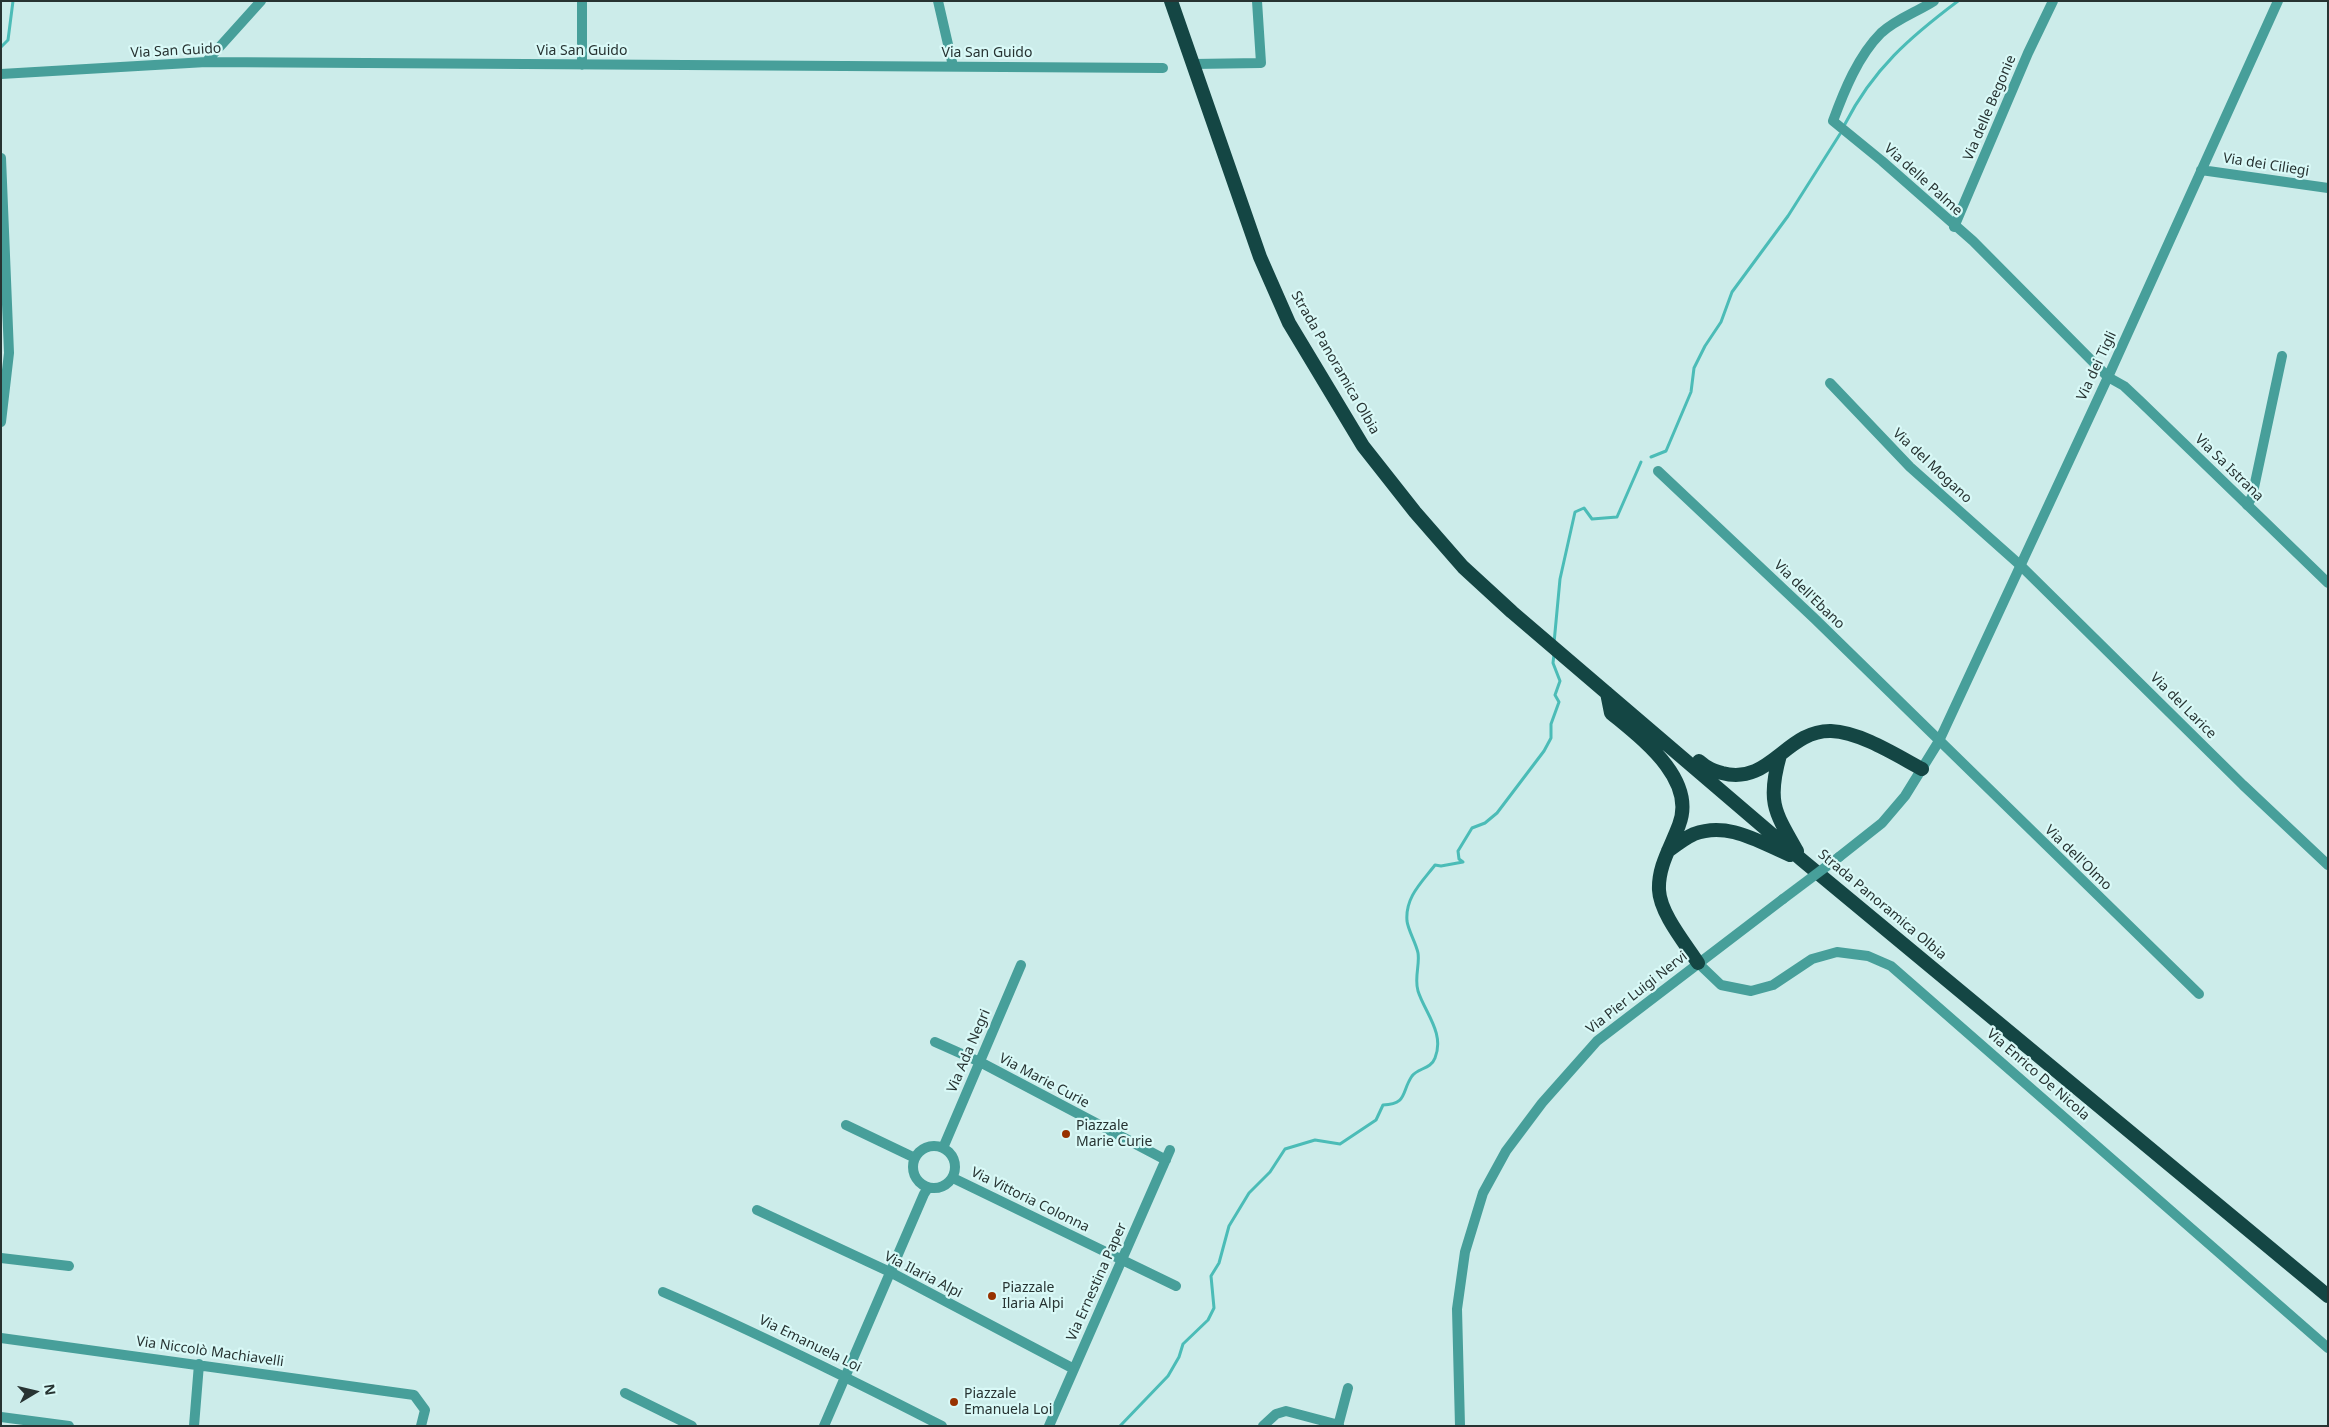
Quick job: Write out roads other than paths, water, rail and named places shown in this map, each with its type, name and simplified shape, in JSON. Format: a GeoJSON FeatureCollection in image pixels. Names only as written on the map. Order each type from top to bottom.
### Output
{"type":"FeatureCollection","features":[{"type":"Feature","properties":{"kind":"highway","name":"Strada Panoramica Olbia"},"geometry":{"type":"LineString","coordinates":[[1171,1],[1260,257],[1289,322],[1363,446],[1415,512],[1463,567],[1512,612],[1802,860],[2328,1296]]}},
{"type":"Feature","properties":{"kind":"highway"},"geometry":{"type":"LineString","coordinates":[[1604,691],[1611,713],[1650,744],[1671,771],[1682,800],[1680,823],[1660,872],[1659,891],[1663,906],[1679,936],[1698,963]]}},
{"type":"Feature","properties":{"kind":"highway"},"geometry":{"type":"LineString","coordinates":[[1626,709],[1650,718],[1708,769],[1732,776],[1753,774],[1780,755],[1796,740],[1812,734],[1830,731],[1854,735],[1922,769]]}},
{"type":"Feature","properties":{"kind":"highway"},"geometry":{"type":"LineString","coordinates":[[1780,755],[1773,780],[1773,801],[1782,824],[1802,860]]}},
{"type":"Feature","properties":{"kind":"highway"},"geometry":{"type":"LineString","coordinates":[[1668,851],[1692,835],[1711,829],[1733,830],[1802,860]]}},
{"type":"Feature","properties":{"kind":"street"},"geometry":{"type":"LineString","coordinates":[[206,62],[261,1]]}},
{"type":"Feature","properties":{"kind":"street"},"geometry":{"type":"LineString","coordinates":[[582,1],[582,65]]}},
{"type":"Feature","properties":{"kind":"street"},"geometry":{"type":"LineString","coordinates":[[938,1],[953,66]]}},
{"type":"Feature","properties":{"kind":"street"},"geometry":{"type":"LineString","coordinates":[[1193,64],[1261,63],[1257,1]]}},
{"type":"Feature","properties":{"kind":"street","name":"Via delle Palme"},"geometry":{"type":"LineString","coordinates":[[1934,1],[1906,15],[1882,33],[1862,56],[1833,120],[1972,241],[2108,377]]}},
{"type":"Feature","properties":{"kind":"street","name":"Via delle Begonie"},"geometry":{"type":"LineString","coordinates":[[1954,227],[2052,1]]}},
{"type":"Feature","properties":{"kind":"street","name":"Via dei Tigli"},"geometry":{"type":"LineString","coordinates":[[1939,741],[2108,377],[2278,1]]}},
{"type":"Feature","properties":{"kind":"street","name":"Via San Guido"},"geometry":{"type":"LineString","coordinates":[[1,74],[206,62],[1163,68]]}},
{"type":"Feature","properties":{"kind":"street"},"geometry":{"type":"LineString","coordinates":[[1,158],[4,293],[8,354],[1,422]]}},
{"type":"Feature","properties":{"kind":"street","name":"Via dei Ciliegi"},"geometry":{"type":"LineString","coordinates":[[2201,170],[2328,188]]}},
{"type":"Feature","properties":{"kind":"street"},"geometry":{"type":"LineString","coordinates":[[2247,505],[2252,497],[2282,356]]}},
{"type":"Feature","properties":{"kind":"street","name":"Via Sa Istrana"},"geometry":{"type":"LineString","coordinates":[[2108,377],[2124,386],[2328,583]]}},
{"type":"Feature","properties":{"kind":"street","name":"Via del Mogano"},"geometry":{"type":"LineString","coordinates":[[1830,383],[1910,467],[2020,565]]}},
{"type":"Feature","properties":{"kind":"street","name":"Via dell'Ebano"},"geometry":{"type":"LineString","coordinates":[[1658,471],[1939,741]]}},
{"type":"Feature","properties":{"kind":"street","name":"Via del Larice"},"geometry":{"type":"LineString","coordinates":[[2020,565],[2243,785],[2328,865]]}},
{"type":"Feature","properties":{"kind":"street","name":"Via Pier Luigi Nervi"},"geometry":{"type":"LineString","coordinates":[[1460,1426],[1457,1309],[1465,1252],[1483,1193],[1506,1150],[1542,1103],[1597,1042],[1882,823],[1905,796],[1939,741]]}},
{"type":"Feature","properties":{"kind":"street","name":"Via dell'Olmo"},"geometry":{"type":"LineString","coordinates":[[1939,741],[2198,994]]}},
{"type":"Feature","properties":{"kind":"street","name":"Via Enrico De Nicola"},"geometry":{"type":"LineString","coordinates":[[1698,963],[1721,985],[1751,991],[1773,985],[1812,960],[1837,952],[1868,956],[1891,966],[2328,1348]]}},
{"type":"Feature","properties":{"kind":"street","name":"Via Ada Negri"},"geometry":{"type":"LineString","coordinates":[[943,1148],[1021,965]]}},
{"type":"Feature","properties":{"kind":"street","name":"Via Marie Curie"},"geometry":{"type":"LineString","coordinates":[[935,1042],[980,1062],[1166,1160]]}},
{"type":"Feature","properties":{"kind":"street"},"geometry":{"type":"LineString","coordinates":[[846,1125],[915,1158]]}},
{"type":"Feature","properties":{"kind":"street"},"geometry":{"type":"LineString","coordinates":[[934,1146],[943,1148],[949,1152],[956,1166],[953,1178],[945,1186],[928,1188],[919,1182],[914,1175],[913,1164],[915,1158],[925,1148],[934,1146]]}},
{"type":"Feature","properties":{"kind":"street","name":"Via Ernestina Paper"},"geometry":{"type":"LineString","coordinates":[[1050,1426],[1170,1150]]}},
{"type":"Feature","properties":{"kind":"street","name":"Via Vittoria Colonna"},"geometry":{"type":"LineString","coordinates":[[953,1178],[1176,1286]]}},
{"type":"Feature","properties":{"kind":"street"},"geometry":{"type":"LineString","coordinates":[[824,1426],[928,1188]]}},
{"type":"Feature","properties":{"kind":"street","name":"Via Ilaria Alpi"},"geometry":{"type":"LineString","coordinates":[[757,1210],[890,1272],[1074,1368]]}},
{"type":"Feature","properties":{"kind":"street"},"geometry":{"type":"LineString","coordinates":[[1,1258],[69,1266]]}},
{"type":"Feature","properties":{"kind":"street","name":"Via Emanuela Loi"},"geometry":{"type":"LineString","coordinates":[[664,1292],[705,1309],[845,1376],[942,1426]]}},
{"type":"Feature","properties":{"kind":"street","name":"Via Niccolò Machiavelli"},"geometry":{"type":"LineString","coordinates":[[1,1338],[414,1395],[425,1410],[421,1426]]}},
{"type":"Feature","properties":{"kind":"street"},"geometry":{"type":"LineString","coordinates":[[194,1426],[199,1364]]}},
{"type":"Feature","properties":{"kind":"street"},"geometry":{"type":"LineString","coordinates":[[1263,1426],[1276,1414],[1286,1411],[1339,1425],[1348,1388]]}},
{"type":"Feature","properties":{"kind":"street"},"geometry":{"type":"LineString","coordinates":[[626,1393],[692,1426]]}},
{"type":"Feature","properties":{"kind":"street"},"geometry":{"type":"LineString","coordinates":[[1,1417],[69,1426]]}},
{"type":"Feature","properties":{"kind":"waterway"},"geometry":{"type":"LineString","coordinates":[[1,47],[8,40],[13,1]]}},
{"type":"Feature","properties":{"kind":"waterway"},"geometry":{"type":"LineString","coordinates":[[1845,124],[1856,104],[1880,70],[1909,41],[1958,1]]}},
{"type":"Feature","properties":{"kind":"waterway"},"geometry":{"type":"LineString","coordinates":[[1651,457],[1666,451],[1691,392],[1694,368],[1705,346],[1721,322],[1732,292],[1788,216],[1840,134]]}},
{"type":"Feature","properties":{"kind":"waterway"},"geometry":{"type":"LineString","coordinates":[[1554,643],[1560,579],[1575,512],[1584,508],[1592,519],[1617,517],[1641,462]]}},
{"type":"Feature","properties":{"kind":"waterway"},"geometry":{"type":"LineString","coordinates":[[1120,1426],[1168,1376],[1179,1357],[1183,1344],[1208,1320],[1214,1308],[1211,1276],[1219,1263],[1229,1226],[1249,1193],[1270,1172],[1285,1149],[1315,1140],[1340,1144],[1376,1120],[1383,1105],[1400,1100],[1412,1076],[1433,1062],[1438,1040],[1433,1023],[1418,991],[1418,953],[1407,921],[1409,905],[1415,890],[1435,865],[1441,866],[1463,862],[1459,859],[1458,851],[1472,828],[1485,823],[1497,813],[1544,751],[1551,738],[1551,724],[1559,702],[1555,695],[1560,681],[1553,663],[1554,654]]}},
{"type":"Feature","properties":{"kind":"place","name":"Piazzale Marie Curie"},"geometry":{"type":"Point","coordinates":[1066,1134]}},
{"type":"Feature","properties":{"kind":"place","name":"Piazzale Ilaria Alpi"},"geometry":{"type":"Point","coordinates":[992,1296]}},
{"type":"Feature","properties":{"kind":"place","name":"Piazzale Emanuela Loi"},"geometry":{"type":"Point","coordinates":[954,1402]}}]}
